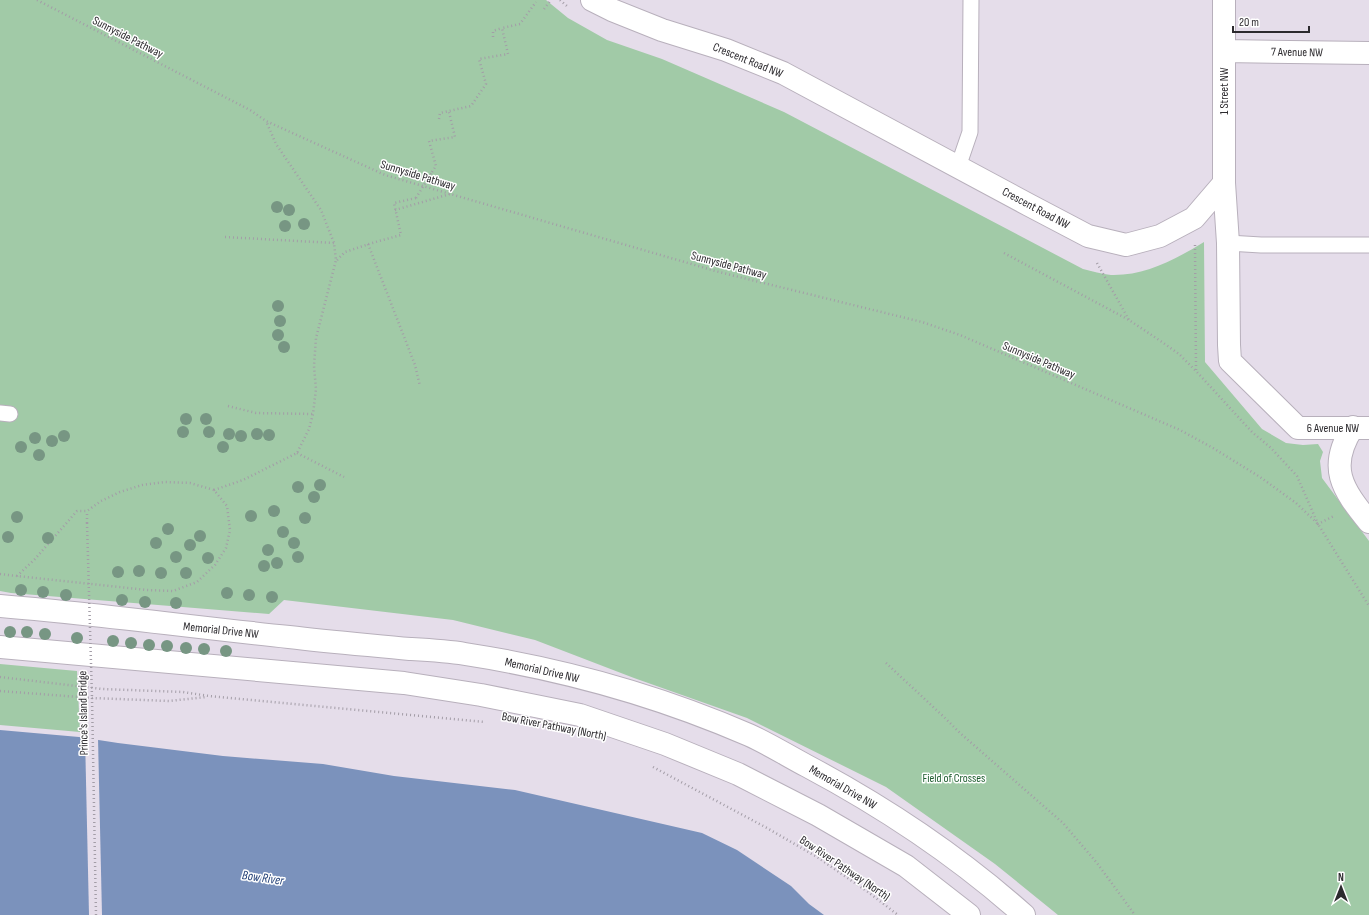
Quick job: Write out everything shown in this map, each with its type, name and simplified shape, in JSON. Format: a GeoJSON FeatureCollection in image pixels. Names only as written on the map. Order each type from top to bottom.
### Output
{"type":"FeatureCollection","features":[{"type":"Feature","properties":{"kind":"main road","name":"Crescent Road NW"},"geometry":{"type":"LineString","coordinates":[[592,0],[612,10],[662,30],[726,50],[783,73],[1088,236],[1126,245],[1160,236],[1194,218],[1224,183]]}},
{"type":"Feature","properties":{"kind":"main road","name":"1 Street NW"},"geometry":{"type":"LineString","coordinates":[[1224,0],[1224,183]]}},
{"type":"Feature","properties":{"kind":"main road","name":"7 Avenue NW"},"geometry":{"type":"LineString","coordinates":[[1224,51],[1369,53]]}},
{"type":"Feature","properties":{"kind":"main road"},"geometry":{"type":"LineString","coordinates":[[1224,183],[1228,243]]}},
{"type":"Feature","properties":{"kind":"main road","name":"6 Avenue NW"},"geometry":{"type":"LineString","coordinates":[[1228,243],[1230,361],[1298,428],[1361,428]]}},
{"type":"Feature","properties":{"kind":"main road"},"geometry":{"type":"LineString","coordinates":[[1361,428],[1347,436],[1341,450],[1339,467],[1345,490],[1364,516]]}},
{"type":"Feature","properties":{"kind":"main road","name":"Memorial Drive NW"},"geometry":{"type":"LineString","coordinates":[[0,606],[310,640],[462,653],[530,666],[596,682],[651,698],[708,718],[752,736],[844,786],[942,850],[992,886],[1024,915]]}},
{"type":"Feature","properties":{"kind":"main road"},"geometry":{"type":"LineString","coordinates":[[0,647],[404,683],[481,695],[580,715],[665,744],[738,774],[818,816],[906,866],[969,915]]}},
{"type":"Feature","properties":{"kind":"lane"},"geometry":{"type":"LineString","coordinates":[[958,167],[970,132],[971,0]]}},
{"type":"Feature","properties":{"kind":"lane"},"geometry":{"type":"LineString","coordinates":[[1228,243],[1261,245],[1369,244]]}},
{"type":"Feature","properties":{"kind":"path","name":"Sunnyside Pathway"},"geometry":{"type":"LineString","coordinates":[[37,0],[250,110],[266,121],[385,175],[719,272],[922,322],[960,336],[1180,430],[1260,477],[1296,504],[1318,524],[1369,606]]}},
{"type":"Feature","properties":{"kind":"path"},"geometry":{"type":"LineString","coordinates":[[544,9],[551,0]]}},
{"type":"Feature","properties":{"kind":"path"},"geometry":{"type":"LineString","coordinates":[[493,37],[493,31],[520,24],[536,2]]}},
{"type":"Feature","properties":{"kind":"path"},"geometry":{"type":"LineString","coordinates":[[439,119],[440,113],[471,106],[486,84],[479,59],[508,54],[502,28]]}},
{"type":"Feature","properties":{"kind":"path"},"geometry":{"type":"LineString","coordinates":[[336,260],[345,252],[401,235],[394,203],[416,198],[436,166],[429,141],[455,137],[449,112]]}},
{"type":"Feature","properties":{"kind":"path"},"geometry":{"type":"LineString","coordinates":[[214,490],[243,480],[297,453],[309,429],[313,414],[316,389],[314,366],[316,338],[336,260],[334,243],[321,210],[276,144],[266,121]]}},
{"type":"Feature","properties":{"kind":"path"},"geometry":{"type":"LineString","coordinates":[[395,210],[450,194]]}},
{"type":"Feature","properties":{"kind":"path"},"geometry":{"type":"LineString","coordinates":[[1194,218],[1196,371]]}},
{"type":"Feature","properties":{"kind":"path"},"geometry":{"type":"LineString","coordinates":[[225,237],[334,243]]}},
{"type":"Feature","properties":{"kind":"path"},"geometry":{"type":"LineString","coordinates":[[368,244],[415,365],[420,386]]}},
{"type":"Feature","properties":{"kind":"path"},"geometry":{"type":"LineString","coordinates":[[1004,253],[1129,320],[1179,354],[1252,432],[1271,448],[1297,476],[1318,524]]}},
{"type":"Feature","properties":{"kind":"path"},"geometry":{"type":"LineString","coordinates":[[1094,257],[1099,270],[1129,320]]}},
{"type":"Feature","properties":{"kind":"path"},"geometry":{"type":"LineString","coordinates":[[228,406],[256,413],[313,414]]}},
{"type":"Feature","properties":{"kind":"path"},"geometry":{"type":"LineString","coordinates":[[297,453],[344,477]]}},
{"type":"Feature","properties":{"kind":"path"},"geometry":{"type":"LineString","coordinates":[[0,574],[18,576],[139,589],[173,591],[197,582],[215,565],[226,548],[230,530],[227,506],[214,490],[190,483],[165,482],[142,485],[120,492],[101,501],[87,511],[77,511],[18,576]]}},
{"type":"Feature","properties":{"kind":"path","name":"Prince's Island Bridge"},"geometry":{"type":"LineString","coordinates":[[87,511],[96,915]]}},
{"type":"Feature","properties":{"kind":"path"},"geometry":{"type":"LineString","coordinates":[[886,664],[960,733],[1063,824],[1096,862],[1135,915]]}},
{"type":"Feature","properties":{"kind":"path","name":"Bow River Pathway (North)"},"geometry":{"type":"LineString","coordinates":[[0,676],[102,689],[183,692],[209,696],[489,722]]}},
{"type":"Feature","properties":{"kind":"path","name":"Bow River Pathway (North)"},"geometry":{"type":"LineString","coordinates":[[0,691],[92,698],[169,701],[209,696]]}},
{"type":"Feature","properties":{"kind":"path","name":"Bow River Pathway (North)"},"geometry":{"type":"LineString","coordinates":[[653,767],[767,828],[817,858],[868,892],[898,915]]}},
{"type":"Feature","properties":{"kind":"green space","name":"Field of Crosses"},"geometry":{"type":"Polygon","coordinates":[[[0,0],[546,0],[568,18],[607,40],[662,59],[784,112],[1083,269],[1111,275],[1136,273],[1171,260],[1204,242],[1205,362],[1262,429],[1286,443],[1303,445],[1318,444],[1323,452],[1320,461],[1322,478],[1369,541],[1369,915],[1058,915],[995,864],[886,787],[747,718],[634,678],[535,640],[453,620],[284,600],[269,614],[0,591],[0,0]]]}},
{"type":"Feature","properties":{"kind":"green space"},"geometry":{"type":"Polygon","coordinates":[[[0,664],[77,671],[80,732],[0,725],[0,664]]]}},
{"type":"Feature","properties":{"kind":"water","name":"Bow River"},"geometry":{"type":"Polygon","coordinates":[[[0,730],[79,737],[223,756],[323,764],[394,776],[515,790],[702,833],[737,850],[791,886],[809,904],[824,915],[0,915],[0,730]]]}},
{"type":"Feature","properties":{"kind":"pier"},"geometry":{"type":"Polygon","coordinates":[[[85,736],[98,738],[102,915],[89,915],[85,736]]]}}]}
